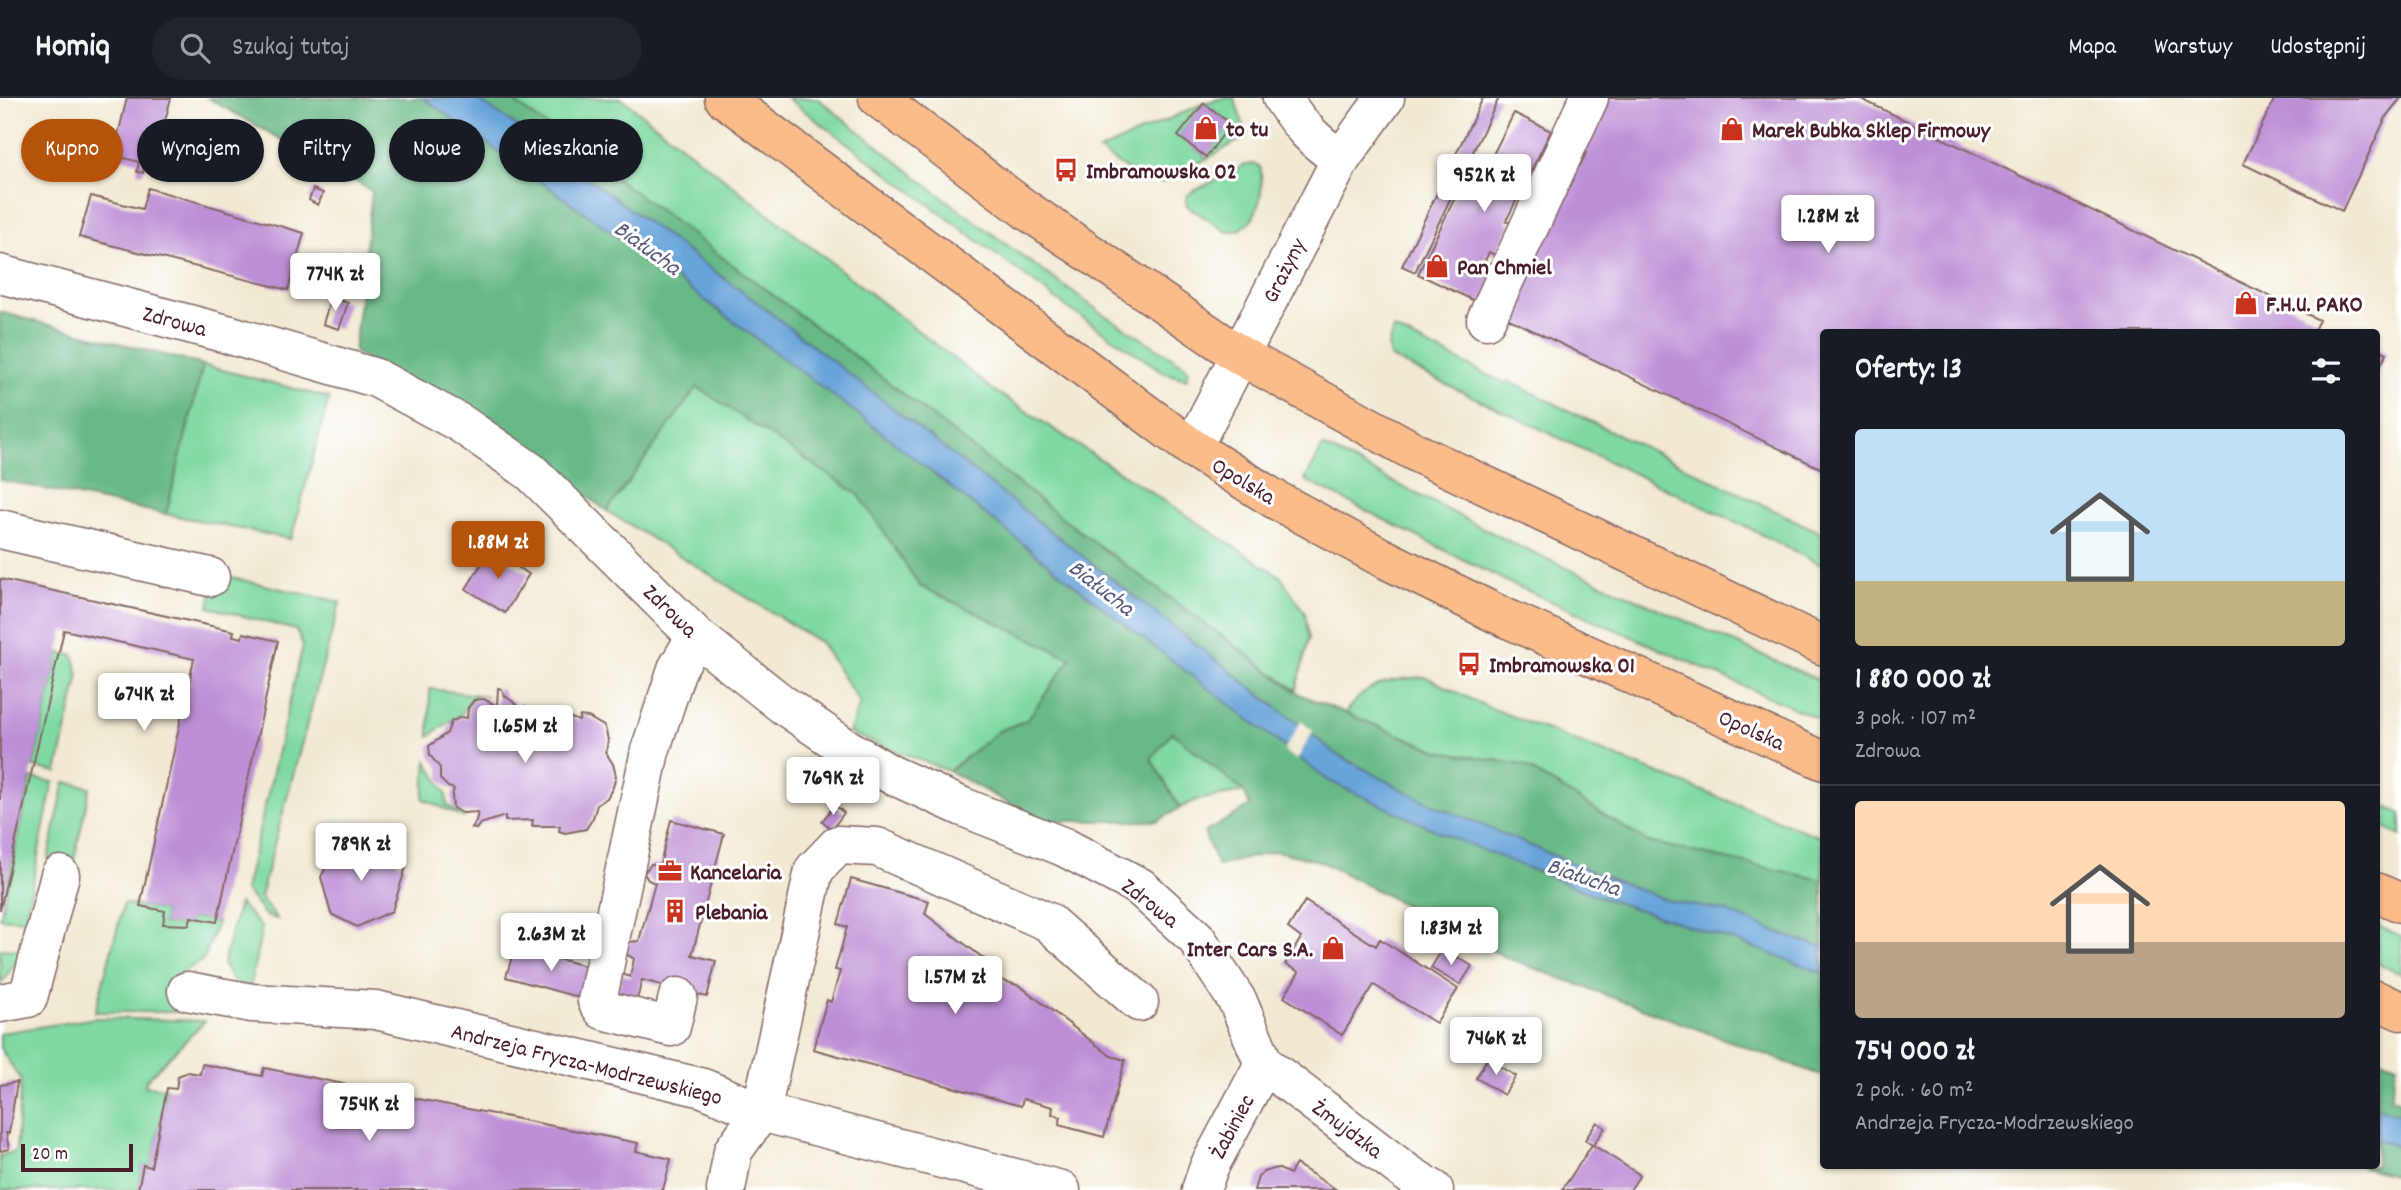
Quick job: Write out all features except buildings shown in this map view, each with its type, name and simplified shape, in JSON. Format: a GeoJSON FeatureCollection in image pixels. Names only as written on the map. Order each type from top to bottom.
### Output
{"type":"FeatureCollection","features":[{"type":"Feature","properties":{"kind":"main road","name":"Opolska"},"geometry":{"type":"LineString","coordinates":[[724,98],[1192,448],[1276,500],[1495,614],[1820,759]]}},
{"type":"Feature","properties":{"kind":"main road"},"geometry":{"type":"LineString","coordinates":[[877,98],[1025,209],[1241,356],[1419,454],[1820,644]]}},
{"type":"Feature","properties":{"kind":"main road"},"geometry":{"type":"LineString","coordinates":[[2380,894],[2401,903]]}},
{"type":"Feature","properties":{"kind":"main road"},"geometry":{"type":"LineString","coordinates":[[2380,1002],[2401,1011]]}},
{"type":"Feature","properties":{"kind":"street"},"geometry":{"type":"LineString","coordinates":[[1282,98],[1304,130],[1318,144],[1340,159]]}},
{"type":"Feature","properties":{"kind":"street","name":"Grażyny"},"geometry":{"type":"LineString","coordinates":[[1192,448],[1340,159],[1385,98]]}},
{"type":"Feature","properties":{"kind":"street"},"geometry":{"type":"LineString","coordinates":[[1486,320],[1589,98]]}},
{"type":"Feature","properties":{"kind":"street","name":"Zdrowa"},"geometry":{"type":"LineString","coordinates":[[0,274],[227,334],[376,378],[460,423],[531,472],[696,636],[782,705],[845,748],[890,774],[962,807],[1064,847],[1140,887],[1196,938],[1238,1002],[1264,1064]]}},
{"type":"Feature","properties":{"kind":"street"},"geometry":{"type":"LineString","coordinates":[[0,529],[210,577]]}},
{"type":"Feature","properties":{"kind":"street"},"geometry":{"type":"LineString","coordinates":[[678,997],[671,1027],[603,1010],[597,1001],[650,751],[677,669],[696,636]]}},
{"type":"Feature","properties":{"kind":"street"},"geometry":{"type":"LineString","coordinates":[[726,1190],[733,1151],[761,1112],[814,870],[838,845],[877,848],[1048,922],[1139,1002]]}},
{"type":"Feature","properties":{"kind":"street"},"geometry":{"type":"LineString","coordinates":[[0,1003],[28,999],[60,875]]}},
{"type":"Feature","properties":{"kind":"street","name":"Andrzeja Frycza-Modrzewskiego"},"geometry":{"type":"LineString","coordinates":[[187,991],[252,1003],[376,1010],[702,1088],[761,1112],[1061,1190]]}},
{"type":"Feature","properties":{"kind":"street","name":"Żabiniec"},"geometry":{"type":"LineString","coordinates":[[1200,1190],[1209,1167],[1264,1064]]}},
{"type":"Feature","properties":{"kind":"street","name":"Żmujdzka"},"geometry":{"type":"LineString","coordinates":[[1264,1064],[1407,1173],[1434,1190]]}},
{"type":"Feature","properties":{"kind":"green space"},"geometry":{"type":"Polygon","coordinates":[[[208,98],[509,98],[537,119],[499,119],[499,182],[621,182],[853,355],[1079,531],[1301,695],[1439,751],[1523,765],[1648,842],[1820,879],[1820,1075],[1507,958],[1320,861],[1275,851],[1218,866],[1204,833],[1250,806],[1244,792],[1172,732],[1151,759],[1180,808],[1157,821],[1041,821],[949,771],[999,731],[1027,720],[1071,658],[920,586],[859,495],[697,387],[607,511],[554,472],[354,352],[372,191],[356,182],[375,182],[375,119],[278,119],[278,138],[264,130],[264,119],[245,119],[208,98]]]}},
{"type":"Feature","properties":{"kind":"green space"},"geometry":{"type":"Polygon","coordinates":[[[509,98],[621,98],[992,389],[1281,577],[1305,613],[1309,639],[1296,690],[1079,531],[853,355],[621,182],[643,182],[643,119],[537,119],[509,98]]]}},
{"type":"Feature","properties":{"kind":"green space"},"geometry":{"type":"Polygon","coordinates":[[[787,98],[817,98],[1018,253],[1103,314],[1184,365],[1189,370],[1186,379],[1165,373],[1065,306],[787,98]]]}},
{"type":"Feature","properties":{"kind":"green space"},"geometry":{"type":"Polygon","coordinates":[[[1234,98],[1247,136],[1163,183],[1133,174],[1099,151],[1204,103],[1234,98]],[[1204,103],[1179,136],[1205,156],[1231,124],[1204,103]]]}},
{"type":"Feature","properties":{"kind":"green space"},"geometry":{"type":"Polygon","coordinates":[[[1254,164],[1260,167],[1260,198],[1252,218],[1246,225],[1227,232],[1187,206],[1186,198],[1190,193],[1245,165],[1254,164]]]}},
{"type":"Feature","properties":{"kind":"green space"},"geometry":{"type":"Polygon","coordinates":[[[0,312],[203,365],[166,514],[0,480],[0,312]]]}},
{"type":"Feature","properties":{"kind":"green space"},"geometry":{"type":"Polygon","coordinates":[[[1394,329],[1506,384],[1508,381],[1820,533],[1820,564],[1391,358],[1389,344],[1394,329]]]}},
{"type":"Feature","properties":{"kind":"green space"},"geometry":{"type":"Polygon","coordinates":[[[203,365],[329,398],[291,539],[166,514],[203,365]]]}},
{"type":"Feature","properties":{"kind":"green space"},"geometry":{"type":"Polygon","coordinates":[[[697,386],[859,495],[920,586],[1072,658],[1027,720],[999,731],[949,771],[849,733],[860,703],[821,643],[607,511],[697,386]]]}},
{"type":"Feature","properties":{"kind":"green space"},"geometry":{"type":"Polygon","coordinates":[[[1323,446],[1524,549],[1820,681],[1820,720],[1512,584],[1305,480],[1323,446]]]}},
{"type":"Feature","properties":{"kind":"green space"},"geometry":{"type":"Polygon","coordinates":[[[215,574],[340,602],[260,897],[277,919],[266,916],[245,890],[303,645],[296,630],[209,607],[215,574]]]}},
{"type":"Feature","properties":{"kind":"green space"},"geometry":{"type":"Polygon","coordinates":[[[59,653],[73,655],[79,674],[57,772],[33,767],[59,653]]]}},
{"type":"Feature","properties":{"kind":"green space"},"geometry":{"type":"Polygon","coordinates":[[[1426,677],[1483,705],[1820,837],[1820,882],[1648,842],[1523,765],[1439,751],[1345,713],[1371,689],[1401,679],[1426,677]]]}},
{"type":"Feature","properties":{"kind":"green space"},"geometry":{"type":"Polygon","coordinates":[[[430,689],[487,696],[474,696],[462,713],[429,736],[430,689]]]}},
{"type":"Feature","properties":{"kind":"green space"},"geometry":{"type":"Polygon","coordinates":[[[1172,732],[1244,792],[1196,800],[1180,808],[1151,759],[1172,732]]]}},
{"type":"Feature","properties":{"kind":"green space"},"geometry":{"type":"Polygon","coordinates":[[[427,761],[446,794],[447,805],[465,818],[423,799],[427,761]]]}},
{"type":"Feature","properties":{"kind":"green space"},"geometry":{"type":"Polygon","coordinates":[[[31,778],[53,782],[25,920],[0,918],[31,778]]]}},
{"type":"Feature","properties":{"kind":"green space"},"geometry":{"type":"Polygon","coordinates":[[[65,782],[90,787],[73,865],[48,859],[65,782]]]}},
{"type":"Feature","properties":{"kind":"green space"},"geometry":{"type":"Polygon","coordinates":[[[2380,804],[2401,814],[2401,836],[2380,826],[2380,804]]]}},
{"type":"Feature","properties":{"kind":"green space"},"geometry":{"type":"Polygon","coordinates":[[[124,903],[165,911],[163,924],[189,925],[191,917],[217,922],[204,959],[181,973],[175,1012],[95,1012],[124,903]]]}},
{"type":"Feature","properties":{"kind":"green space"},"geometry":{"type":"Polygon","coordinates":[[[239,903],[262,928],[250,987],[235,984],[223,964],[239,903]]]}},
{"type":"Feature","properties":{"kind":"green space"},"geometry":{"type":"Polygon","coordinates":[[[2380,927],[2401,936],[2401,974],[2380,964],[2380,927]]]}},
{"type":"Feature","properties":{"kind":"green space"},"geometry":{"type":"Polygon","coordinates":[[[0,949],[24,950],[0,982],[0,949]]]}},
{"type":"Feature","properties":{"kind":"green space"},"geometry":{"type":"Polygon","coordinates":[[[96,1018],[205,1021],[146,1080],[145,1086],[167,1088],[151,1167],[143,1165],[138,1190],[0,1190],[0,1155],[16,1152],[21,1080],[0,1048],[0,1033],[96,1018]]]}},
{"type":"Feature","properties":{"kind":"green space"},"geometry":{"type":"Polygon","coordinates":[[[2380,1059],[2397,1065],[2390,1097],[2401,1102],[2401,1177],[2370,1169],[2380,1169],[2380,1059]]]}},
{"type":"Feature","properties":{"kind":"water"},"geometry":{"type":"Polygon","coordinates":[[[423,98],[475,98],[506,119],[499,119],[499,152],[485,142],[485,119],[453,119],[423,98]]]}},
{"type":"Feature","properties":{"kind":"water","name":"Białucha"},"geometry":{"type":"Polygon","coordinates":[[[541,182],[593,182],[759,304],[1338,755],[1422,800],[1593,872],[1669,901],[1725,911],[1789,937],[1820,946],[1820,972],[1600,897],[1448,836],[1329,781],[863,418],[541,182]]]}},
{"type":"Feature","properties":{"kind":"water"},"geometry":{"type":"Polygon","coordinates":[[[2380,1108],[2401,1115],[2401,1147],[2380,1140],[2380,1108]]]}},
{"type":"Feature","properties":{"kind":"pier"},"geometry":{"type":"Polygon","coordinates":[[[1301,721],[1313,731],[1297,760],[1284,751],[1301,721]]]}},
{"type":"Feature","properties":{"kind":"place","name":"to tu"},"geometry":{"type":"Point","coordinates":[1206,128]}},
{"type":"Feature","properties":{"kind":"place","name":"Marek Bubka Sklep Firmowy"},"geometry":{"type":"Point","coordinates":[1732,129]}},
{"type":"Feature","properties":{"kind":"place","name":"Imbramowska 02"},"geometry":{"type":"Point","coordinates":[1066,170]}},
{"type":"Feature","properties":{"kind":"place","name":"Pan Chmiel"},"geometry":{"type":"Point","coordinates":[1437,266]}},
{"type":"Feature","properties":{"kind":"place","name":"F.H.U. PAKO"},"geometry":{"type":"Point","coordinates":[2246,303]}},
{"type":"Feature","properties":{"kind":"place","name":"Imbramowska 01"},"geometry":{"type":"Point","coordinates":[1469,664]}},
{"type":"Feature","properties":{"kind":"place","name":"Kancelaria"},"geometry":{"type":"Point","coordinates":[670,871]}},
{"type":"Feature","properties":{"kind":"place","name":"Plebania"},"geometry":{"type":"Point","coordinates":[675,911]}},
{"type":"Feature","properties":{"kind":"place","name":"Inter Cars S.A."},"geometry":{"type":"Point","coordinates":[1333,948]}}]}
